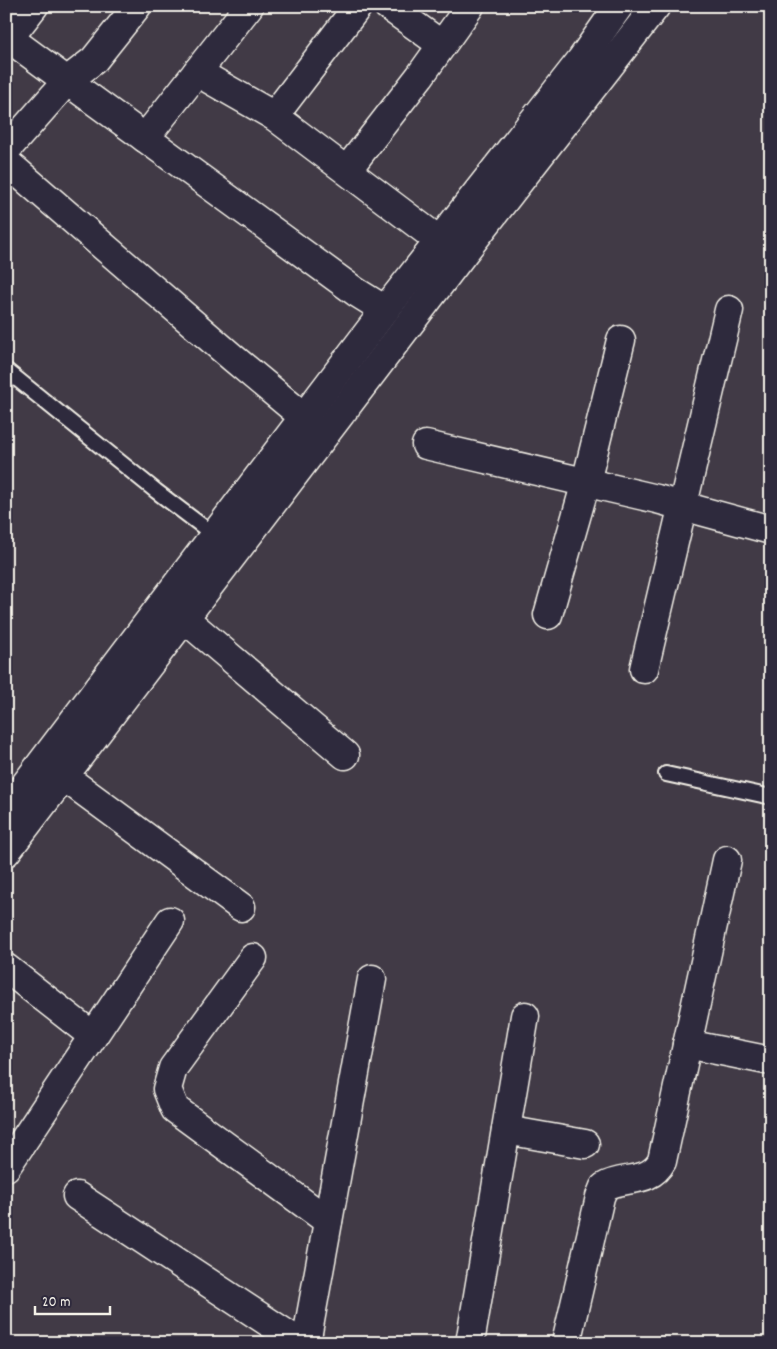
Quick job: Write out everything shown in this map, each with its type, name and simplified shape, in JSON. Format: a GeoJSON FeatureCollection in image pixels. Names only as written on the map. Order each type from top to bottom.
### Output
{"type":"FeatureCollection","features":[{"type":"Feature","properties":{"kind":"street"},"geometry":{"type":"LineString","coordinates":[[34,6],[7,37],[356,292],[385,310]]}},
{"type":"Feature","properties":{"kind":"street"},"geometry":{"type":"LineString","coordinates":[[11,134],[67,81],[94,60],[137,6]]}},
{"type":"Feature","properties":{"kind":"street"},"geometry":{"type":"LineString","coordinates":[[145,138],[249,6]]}},
{"type":"Feature","properties":{"kind":"street"},"geometry":{"type":"LineString","coordinates":[[274,116],[358,6]]}},
{"type":"Feature","properties":{"kind":"street"},"geometry":{"type":"LineString","coordinates":[[388,6],[442,45]]}},
{"type":"Feature","properties":{"kind":"street"},"geometry":{"type":"LineString","coordinates":[[347,170],[470,6]]}},
{"type":"Feature","properties":{"kind":"street"},"geometry":{"type":"LineString","coordinates":[[6,810],[385,310],[440,242],[619,6]]}},
{"type":"Feature","properties":{"kind":"street"},"geometry":{"type":"LineString","coordinates":[[6,852],[465,251],[656,6]]}},
{"type":"Feature","properties":{"kind":"street"},"geometry":{"type":"LineString","coordinates":[[197,72],[274,116],[440,242]]}},
{"type":"Feature","properties":{"kind":"street"},"geometry":{"type":"LineString","coordinates":[[6,162],[305,418]]}},
{"type":"Feature","properties":{"kind":"street"},"geometry":{"type":"LineString","coordinates":[[644,669],[729,310]]}},
{"type":"Feature","properties":{"kind":"street"},"geometry":{"type":"LineString","coordinates":[[548,616],[586,482],[621,340]]}},
{"type":"Feature","properties":{"kind":"street"},"geometry":{"type":"LineString","coordinates":[[426,445],[682,505],[771,530]]}},
{"type":"Feature","properties":{"kind":"street"},"geometry":{"type":"LineString","coordinates":[[185,619],[345,755]]}},
{"type":"Feature","properties":{"kind":"street"},"geometry":{"type":"LineString","coordinates":[[63,776],[241,907]]}},
{"type":"Feature","properties":{"kind":"street"},"geometry":{"type":"LineString","coordinates":[[566,1343],[600,1197],[604,1187],[611,1183],[640,1179],[655,1172],[662,1161],[727,860]]}},
{"type":"Feature","properties":{"kind":"street"},"geometry":{"type":"LineString","coordinates":[[6,1167],[170,921]]}},
{"type":"Feature","properties":{"kind":"street"},"geometry":{"type":"LineString","coordinates":[[253,958],[173,1068],[167,1089],[169,1100],[175,1109],[328,1221]]}},
{"type":"Feature","properties":{"kind":"street"},"geometry":{"type":"LineString","coordinates":[[6,968],[93,1036]]}},
{"type":"Feature","properties":{"kind":"street"},"geometry":{"type":"LineString","coordinates":[[306,1343],[372,979]]}},
{"type":"Feature","properties":{"kind":"street"},"geometry":{"type":"LineString","coordinates":[[470,1343],[525,1016]]}},
{"type":"Feature","properties":{"kind":"street"},"geometry":{"type":"LineString","coordinates":[[687,1044],[771,1061]]}},
{"type":"Feature","properties":{"kind":"street"},"geometry":{"type":"LineString","coordinates":[[506,1130],[584,1144]]}},
{"type":"Feature","properties":{"kind":"street"},"geometry":{"type":"LineString","coordinates":[[77,1196],[300,1343]]}},
{"type":"Feature","properties":{"kind":"lane"},"geometry":{"type":"LineString","coordinates":[[6,370],[156,491],[214,535]]}},
{"type":"Feature","properties":{"kind":"lane"},"geometry":{"type":"LineString","coordinates":[[666,774],[771,797]]}}]}
